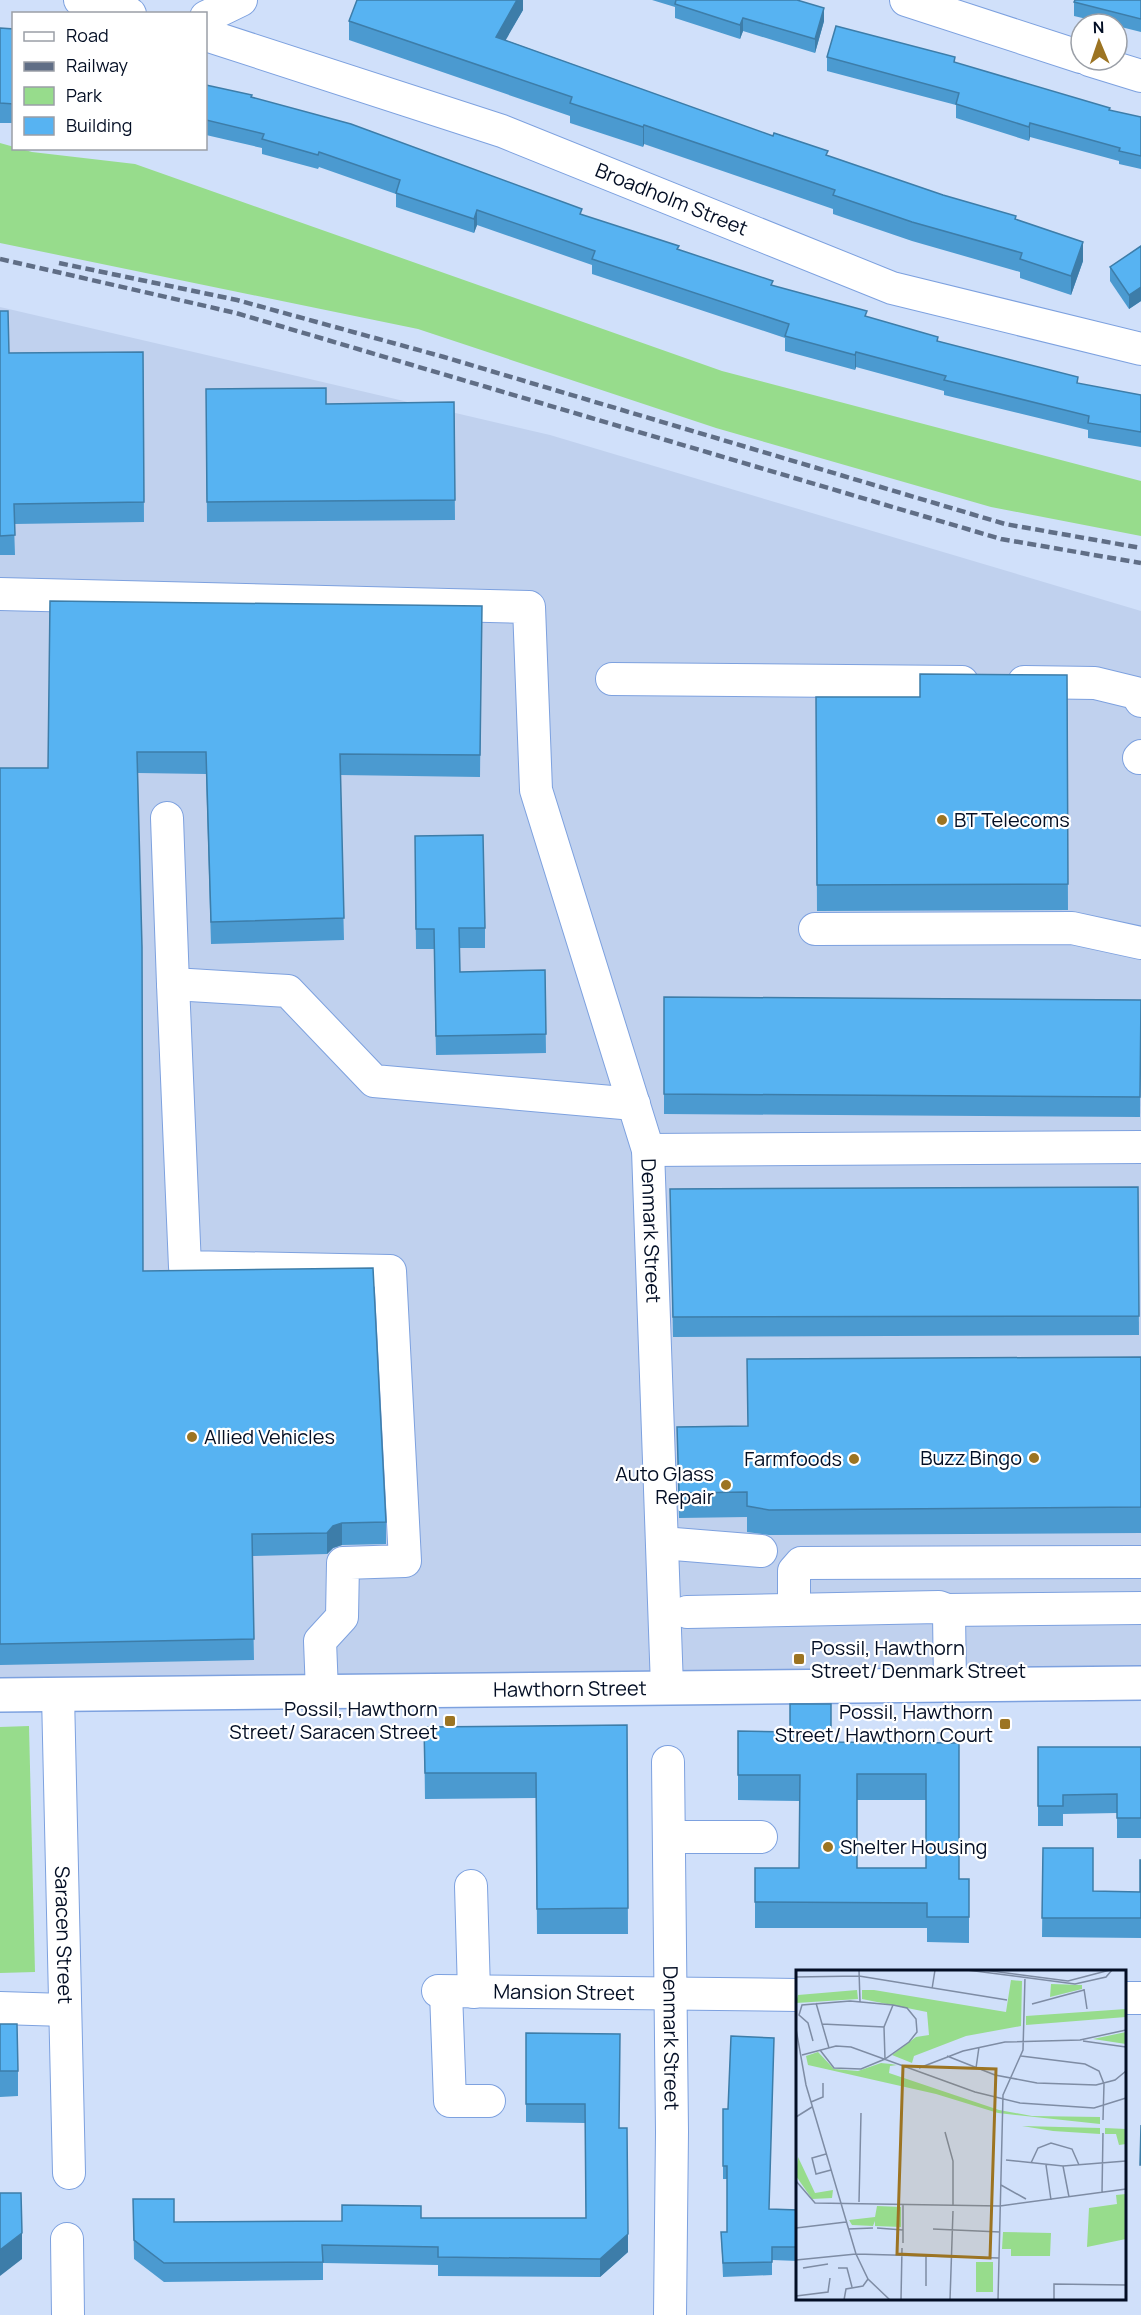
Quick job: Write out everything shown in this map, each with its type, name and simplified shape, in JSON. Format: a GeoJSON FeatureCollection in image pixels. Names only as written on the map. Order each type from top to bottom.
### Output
{"type":"FeatureCollection","features":[{"type":"Feature","properties":{"kind":"main road","name":"Hawthorn Street"},"geometry":{"type":"LineString","coordinates":[[0,1695],[1141,1683]]}},
{"type":"Feature","properties":{"kind":"street"},"geometry":{"type":"LineString","coordinates":[[207,17],[241,0]]}},
{"type":"Feature","properties":{"kind":"street"},"geometry":{"type":"LineString","coordinates":[[906,0],[1069,53]]}},
{"type":"Feature","properties":{"kind":"street"},"geometry":{"type":"LineString","coordinates":[[92,6],[120,12]]}},
{"type":"Feature","properties":{"kind":"street","name":"Broadholm Street"},"geometry":{"type":"LineString","coordinates":[[207,35],[502,131],[892,288],[1141,349]]}},
{"type":"Feature","properties":{"kind":"street","name":"Denmark Street"},"geometry":{"type":"LineString","coordinates":[[0,594],[529,607],[536,790],[648,1150],[667,1688]]}},
{"type":"Feature","properties":{"kind":"street"},"geometry":{"type":"LineString","coordinates":[[612,679],[1095,683],[1136,693],[1141,701]]}},
{"type":"Feature","properties":{"kind":"street"},"geometry":{"type":"LineString","coordinates":[[167,818],[185,1267],[390,1271],[405,1561],[343,1563],[342,1617],[320,1641],[322,1692]]}},
{"type":"Feature","properties":{"kind":"street"},"geometry":{"type":"LineString","coordinates":[[814,929],[1072,928],[1141,944]]}},
{"type":"Feature","properties":{"kind":"street"},"geometry":{"type":"LineString","coordinates":[[173,984],[288,991],[374,1081],[634,1104]]}},
{"type":"Feature","properties":{"kind":"street"},"geometry":{"type":"LineString","coordinates":[[648,1150],[1141,1147]]}},
{"type":"Feature","properties":{"kind":"street"},"geometry":{"type":"LineString","coordinates":[[662,1543],[761,1551]]}},
{"type":"Feature","properties":{"kind":"street"},"geometry":{"type":"LineString","coordinates":[[794,1610],[794,1571],[801,1563],[1141,1562]]}},
{"type":"Feature","properties":{"kind":"street"},"geometry":{"type":"LineString","coordinates":[[687,1612],[939,1607],[946,1610],[1141,1608]]}},
{"type":"Feature","properties":{"kind":"street"},"geometry":{"type":"LineString","coordinates":[[946,1610],[949,1614],[950,1684]]}},
{"type":"Feature","properties":{"kind":"street","name":"Saracen Street"},"geometry":{"type":"LineString","coordinates":[[58,1695],[69,2174]]}},
{"type":"Feature","properties":{"kind":"street","name":"Denmark Street"},"geometry":{"type":"LineString","coordinates":[[668,1762],[670,2315]]}},
{"type":"Feature","properties":{"kind":"street"},"geometry":{"type":"LineString","coordinates":[[669,1837],[760,1837]]}},
{"type":"Feature","properties":{"kind":"street"},"geometry":{"type":"LineString","coordinates":[[471,1886],[453,1992],[450,2101],[489,2101]]}},
{"type":"Feature","properties":{"kind":"street","name":"Mansion Street"},"geometry":{"type":"LineString","coordinates":[[453,1992],[796,1995]]}},
{"type":"Feature","properties":{"kind":"street"},"geometry":{"type":"LineString","coordinates":[[0,2008],[65,2010]]}},
{"type":"Feature","properties":{"kind":"street"},"geometry":{"type":"LineString","coordinates":[[67,2239],[68,2315]]}},
{"type":"Feature","properties":{"kind":"shaded area"},"geometry":{"type":"Polygon","coordinates":[[[0,307],[550,435],[1141,611],[1141,1683],[0,1692],[0,307]]]}},
{"type":"Feature","properties":{"kind":"green space"},"geometry":{"type":"Polygon","coordinates":[[[0,143],[12,146],[12,150],[135,164],[722,371],[1141,481],[1141,536],[991,507],[716,428],[418,329],[0,243],[0,143]]]}},
{"type":"Feature","properties":{"kind":"green space"},"geometry":{"type":"Polygon","coordinates":[[[29,1726],[35,1972],[0,1973],[0,1727],[29,1726]]]}},
{"type":"Feature","properties":{"kind":"building"},"geometry":{"type":"Polygon","coordinates":[[[357,0],[517,0],[496,37],[773,136],[774,133],[828,151],[826,155],[943,195],[1016,216],[1015,219],[1083,242],[1071,276],[1020,259],[1022,253],[912,222],[833,195],[835,190],[644,125],[643,127],[570,103],[572,97],[349,21],[357,0]]]}},
{"type":"Feature","properties":{"kind":"building"},"geometry":{"type":"Polygon","coordinates":[[[676,0],[797,0],[824,8],[815,39],[743,18],[740,25],[675,4],[676,0]]]}},
{"type":"Feature","properties":{"kind":"building"},"geometry":{"type":"Polygon","coordinates":[[[1075,0],[1141,0],[1141,19],[1129,16],[1129,12],[1113,12],[1074,2],[1075,0]]]}},
{"type":"Feature","properties":{"kind":"building"},"geometry":{"type":"Polygon","coordinates":[[[836,26],[955,57],[954,62],[1110,108],[1109,110],[1141,117],[1141,156],[1030,123],[1029,127],[956,104],[959,93],[827,57],[836,26]]]}},
{"type":"Feature","properties":{"kind":"building"},"geometry":{"type":"Polygon","coordinates":[[[0,28],[12,29],[12,104],[0,103],[0,28]]]}},
{"type":"Feature","properties":{"kind":"building"},"geometry":{"type":"Polygon","coordinates":[[[207,85],[252,95],[251,97],[351,124],[582,209],[580,214],[679,246],[677,249],[773,281],[771,285],[867,311],[865,316],[938,337],[937,341],[1078,377],[1077,383],[1141,395],[1141,432],[1088,423],[1089,416],[944,380],[946,376],[856,352],[855,355],[785,336],[789,324],[592,259],[595,251],[477,210],[474,219],[396,193],[400,180],[319,152],[318,155],[262,139],[264,134],[207,120],[207,85]]]}},
{"type":"Feature","properties":{"kind":"building"},"geometry":{"type":"Polygon","coordinates":[[[1141,246],[1141,287],[1129,295],[1110,267],[1141,246]]]}},
{"type":"Feature","properties":{"kind":"building"},"geometry":{"type":"Polygon","coordinates":[[[0,311],[8,311],[9,353],[143,352],[144,502],[14,504],[15,535],[0,536],[0,311]]]}},
{"type":"Feature","properties":{"kind":"building"},"geometry":{"type":"Polygon","coordinates":[[[326,388],[326,404],[454,402],[455,500],[207,502],[206,389],[326,388]]]}},
{"type":"Feature","properties":{"kind":"building"},"geometry":{"type":"Polygon","coordinates":[[[50,601],[482,606],[480,755],[340,754],[344,918],[211,922],[206,752],[137,752],[142,947],[143,1271],[373,1268],[386,1522],[342,1523],[333,1526],[327,1533],[252,1534],[254,1639],[0,1644],[0,768],[48,768],[50,601]]]}},
{"type":"Feature","properties":{"kind":"building","name":"BT Telecoms"},"geometry":{"type":"Polygon","coordinates":[[[920,674],[1067,675],[1068,884],[817,885],[816,697],[920,697],[920,674]]]}},
{"type":"Feature","properties":{"kind":"building"},"geometry":{"type":"Polygon","coordinates":[[[483,835],[485,928],[459,928],[460,972],[545,970],[546,1034],[436,1036],[434,929],[416,929],[415,836],[483,835]]]}},
{"type":"Feature","properties":{"kind":"building"},"geometry":{"type":"Polygon","coordinates":[[[664,997],[1141,1000],[1140,1097],[664,1094],[664,997]]]}},
{"type":"Feature","properties":{"kind":"building"},"geometry":{"type":"Polygon","coordinates":[[[1138,1187],[1139,1316],[673,1317],[670,1189],[1138,1187]]]}},
{"type":"Feature","properties":{"kind":"building"},"geometry":{"type":"Polygon","coordinates":[[[1141,1357],[1141,1507],[769,1510],[747,1506],[747,1492],[679,1493],[677,1427],[748,1426],[747,1359],[1141,1357]]]}},
{"type":"Feature","properties":{"kind":"building","name":"Shelter Housing"},"geometry":{"type":"Polygon","coordinates":[[[790,1704],[831,1704],[831,1742],[959,1743],[959,1879],[969,1879],[969,1917],[927,1917],[927,1903],[755,1902],[755,1868],[799,1868],[800,1775],[738,1775],[738,1731],[790,1732],[790,1704]],[[857,1774],[857,1868],[926,1868],[926,1774],[857,1774]]]}},
{"type":"Feature","properties":{"kind":"building"},"geometry":{"type":"Polygon","coordinates":[[[627,1725],[628,1908],[537,1909],[536,1773],[425,1773],[424,1727],[627,1725]]]}},
{"type":"Feature","properties":{"kind":"building"},"geometry":{"type":"Polygon","coordinates":[[[1038,1747],[1141,1747],[1141,1818],[1117,1818],[1117,1794],[1063,1795],[1063,1806],[1038,1806],[1038,1747]]]}},
{"type":"Feature","properties":{"kind":"building"},"geometry":{"type":"Polygon","coordinates":[[[1043,1848],[1093,1848],[1093,1891],[1140,1892],[1141,1860],[1141,1918],[1042,1918],[1043,1848]]]}},
{"type":"Feature","properties":{"kind":"building"},"geometry":{"type":"Polygon","coordinates":[[[0,2024],[17,2024],[18,2071],[0,2071],[0,2024]]]}},
{"type":"Feature","properties":{"kind":"building"},"geometry":{"type":"Polygon","coordinates":[[[526,2033],[620,2034],[619,2128],[627,2128],[628,2234],[600,2259],[438,2257],[438,2247],[322,2245],[323,2262],[164,2263],[134,2240],[133,2199],[174,2199],[174,2222],[342,2221],[342,2205],[421,2206],[421,2218],[586,2218],[585,2104],[526,2104],[526,2033]]]}},
{"type":"Feature","properties":{"kind":"building"},"geometry":{"type":"Polygon","coordinates":[[[731,2036],[774,2038],[769,2209],[796,2210],[796,2247],[772,2247],[772,2262],[723,2263],[721,2232],[727,2232],[727,2166],[723,2166],[723,2109],[728,2109],[731,2036]]]}},
{"type":"Feature","properties":{"kind":"building"},"geometry":{"type":"Polygon","coordinates":[[[0,2193],[21,2193],[22,2233],[0,2250],[0,2193]]]}},
{"type":"Feature","properties":{"kind":"railway"},"geometry":{"type":"LineString","coordinates":[[0,259],[236,313],[1001,539],[1141,563]]}},
{"type":"Feature","properties":{"kind":"railway"},"geometry":{"type":"LineString","coordinates":[[59,263],[237,300],[444,357],[1005,524],[1141,548]]}},
{"type":"Feature","properties":{"kind":"place","name":"BT Telecoms"},"geometry":{"type":"Point","coordinates":[942,820]}},
{"type":"Feature","properties":{"kind":"place","name":"Allied Vehicles"},"geometry":{"type":"Point","coordinates":[192,1437]}},
{"type":"Feature","properties":{"kind":"place","name":"Buzz Bingo"},"geometry":{"type":"Point","coordinates":[1034,1458]}},
{"type":"Feature","properties":{"kind":"place","name":"Farmfoods"},"geometry":{"type":"Point","coordinates":[854,1459]}},
{"type":"Feature","properties":{"kind":"place","name":"Auto Glass Repair"},"geometry":{"type":"Point","coordinates":[726,1485]}},
{"type":"Feature","properties":{"kind":"place","name":"Possil, Hawthorn Street/ Denmark Street"},"geometry":{"type":"Point","coordinates":[799,1659]}},
{"type":"Feature","properties":{"kind":"place","name":"Possil, Hawthorn Street/ Saracen Street"},"geometry":{"type":"Point","coordinates":[450,1721]}},
{"type":"Feature","properties":{"kind":"place","name":"Possil, Hawthorn Street/ Hawthorn Court"},"geometry":{"type":"Point","coordinates":[1005,1724]}},
{"type":"Feature","properties":{"kind":"place","name":"Shelter Housing"},"geometry":{"type":"Point","coordinates":[828,1847]}}]}
